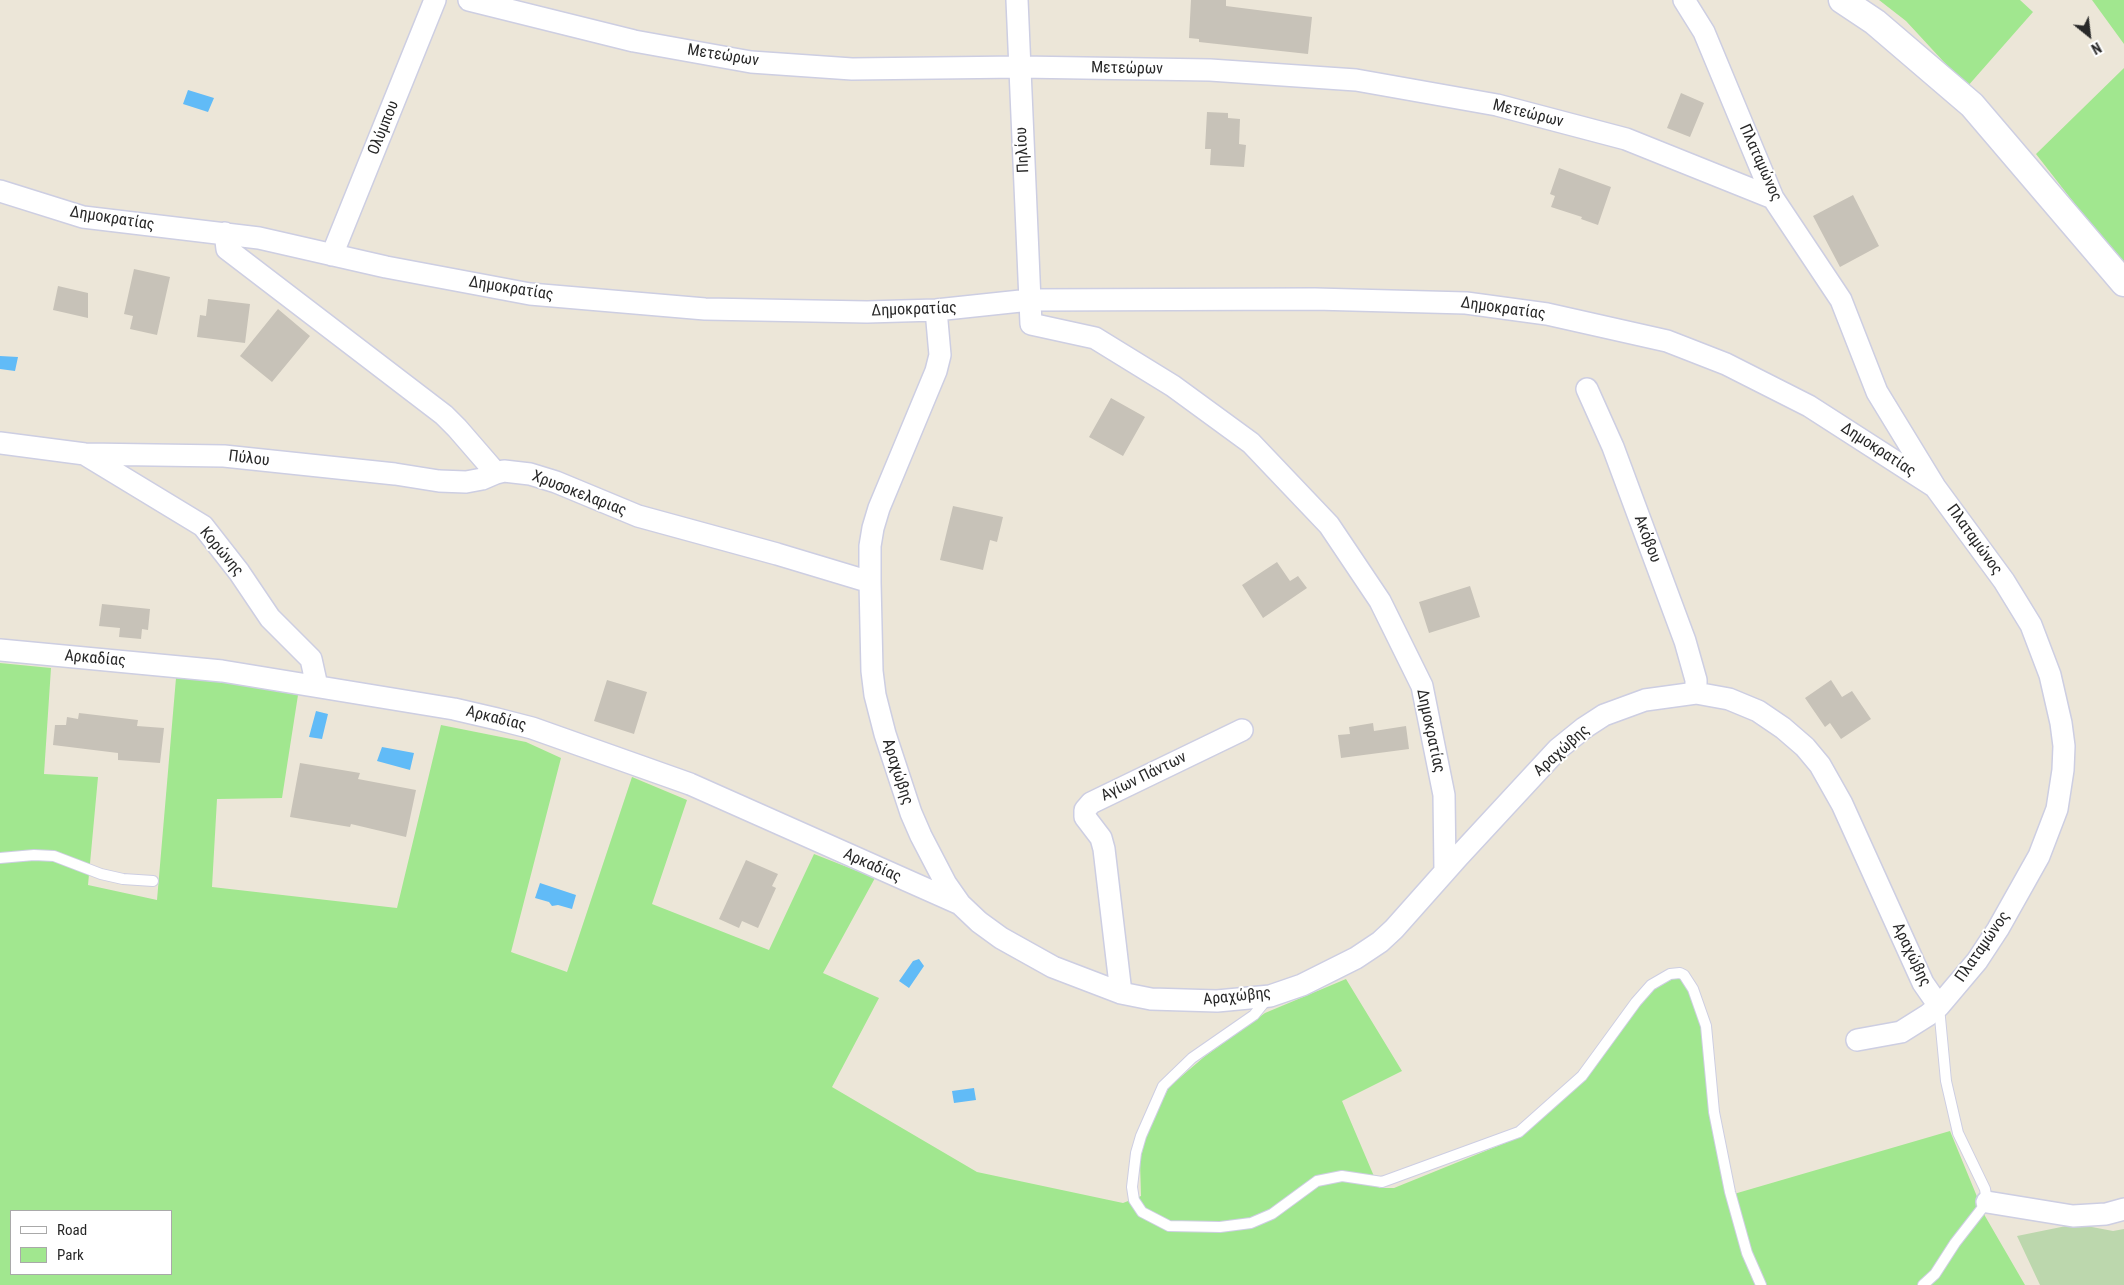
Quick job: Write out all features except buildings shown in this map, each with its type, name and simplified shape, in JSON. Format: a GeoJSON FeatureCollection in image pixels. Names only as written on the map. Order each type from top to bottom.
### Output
{"type":"FeatureCollection","features":[{"type":"Feature","properties":{"kind":"street","name":"Ολύμπου"},"geometry":{"type":"LineString","coordinates":[[332,255],[435,0]]}},
{"type":"Feature","properties":{"kind":"street","name":"Μετεώρων"},"geometry":{"type":"LineString","coordinates":[[469,0],[634,41],[751,62],[852,69],[1020,67],[1210,70],[1356,80],[1497,105],[1626,139],[1773,198]]}},
{"type":"Feature","properties":{"kind":"street","name":"Πηλίου"},"geometry":{"type":"LineString","coordinates":[[1017,0],[1030,300]]}},
{"type":"Feature","properties":{"kind":"street","name":"Πλαταμώνος"},"geometry":{"type":"LineString","coordinates":[[1684,0],[1704,32],[1773,198],[1841,300],[1877,392],[1935,487],[2004,581],[2030,625],[2050,675],[2061,723],[2064,746],[2062,789],[2057,809],[2039,856],[2002,922],[1977,961],[1939,1006],[1918,1022],[1901,1032],[1857,1040]]}},
{"type":"Feature","properties":{"kind":"street"},"geometry":{"type":"LineString","coordinates":[[1842,0],[1875,22],[1972,105],[2124,283]]}},
{"type":"Feature","properties":{"kind":"street","name":"Δημοκρατίας"},"geometry":{"type":"LineString","coordinates":[[0,192],[98,220],[274,240],[332,255],[530,294],[705,309],[867,312],[936,310],[1030,300],[1315,299],[1466,302],[1547,314],[1667,341],[1726,364],[1816,411],[1935,487]]}},
{"type":"Feature","properties":{"kind":"street"},"geometry":{"type":"LineString","coordinates":[[225,233],[227,249],[444,415],[496,473]]}},
{"type":"Feature","properties":{"kind":"street","name":"Δημοκρατίας"},"geometry":{"type":"LineString","coordinates":[[1030,300],[1031,324],[1095,338],[1173,386],[1251,443],[1329,525],[1380,601],[1422,686],[1444,795],[1445,871]]}},
{"type":"Feature","properties":{"kind":"street","name":"Αραχώβης"},"geometry":{"type":"LineString","coordinates":[[936,310],[940,355],[936,371],[879,508],[870,546],[871,660],[875,695],[883,727],[910,813],[946,884],[960,904],[979,922],[1020,950],[1053,967],[1121,993],[1184,1001],[1217,1001],[1270,996],[1302,986],[1331,972],[1380,942],[1409,915],[1445,871],[1558,750],[1584,728],[1604,715],[1645,700],[1696,693],[1729,699],[1758,711],[1783,728],[1805,747],[1820,765],[1842,804],[1923,983],[1939,1006]]}},
{"type":"Feature","properties":{"kind":"street","name":"Ακόβου"},"geometry":{"type":"LineString","coordinates":[[1586,389],[1613,447],[1685,641],[1696,680],[1696,693]]}},
{"type":"Feature","properties":{"kind":"street","name":"Πύλου"},"geometry":{"type":"LineString","coordinates":[[0,443],[85,454],[224,456],[395,474],[439,481],[466,482],[482,479],[496,473]]}},
{"type":"Feature","properties":{"kind":"street","name":"Κορώνης"},"geometry":{"type":"LineString","coordinates":[[85,454],[202,526],[239,572],[270,618],[311,659],[317,686]]}},
{"type":"Feature","properties":{"kind":"street","name":"Χρυσοκελαριας"},"geometry":{"type":"LineString","coordinates":[[496,473],[530,474],[556,482],[638,516],[870,582]]}},
{"type":"Feature","properties":{"kind":"street","name":"Αρκαδίας"},"geometry":{"type":"LineString","coordinates":[[0,650],[222,671],[454,709],[532,728],[690,784],[960,904]]}},
{"type":"Feature","properties":{"kind":"street","name":"Αγίων Πάντων"},"geometry":{"type":"LineString","coordinates":[[1121,993],[1104,849],[1101,838],[1085,817],[1084,810],[1091,803],[1242,730]]}},
{"type":"Feature","properties":{"kind":"street"},"geometry":{"type":"LineString","coordinates":[[1987,1202],[2073,1216],[2106,1214],[2124,1209]]}},
{"type":"Feature","properties":{"kind":"lane"},"geometry":{"type":"LineString","coordinates":[[0,858],[34,855],[54,856],[101,874],[123,879],[153,881]]}},
{"type":"Feature","properties":{"kind":"lane"},"geometry":{"type":"LineString","coordinates":[[1270,996],[1254,1015],[1192,1058],[1163,1086],[1140,1136],[1136,1153],[1132,1187],[1134,1200],[1142,1212],[1169,1226],[1220,1228],[1251,1223],[1272,1214],[1317,1182],[1342,1176],[1382,1182],[1519,1132],[1582,1076],[1636,1002],[1651,985],[1665,976],[1680,973],[1693,989],[1706,1026],[1714,1112],[1730,1192],[1747,1253],[1761,1285]]}},
{"type":"Feature","properties":{"kind":"lane"},"geometry":{"type":"LineString","coordinates":[[1923,1285],[1935,1274],[1955,1243],[1987,1202],[1985,1189],[1958,1133],[1946,1081],[1939,1006]]}},
{"type":"Feature","properties":{"kind":"green space"},"geometry":{"type":"Polygon","coordinates":[[[1879,0],[2020,0],[2033,12],[1967,87],[1906,21],[1879,0]]]}},
{"type":"Feature","properties":{"kind":"green space"},"geometry":{"type":"Polygon","coordinates":[[[2092,0],[2124,0],[2124,44],[2092,0]]]}},
{"type":"Feature","properties":{"kind":"green space"},"geometry":{"type":"Polygon","coordinates":[[[2124,68],[2124,267],[2036,154],[2124,68]]]}},
{"type":"Feature","properties":{"kind":"green space"},"geometry":{"type":"Polygon","coordinates":[[[0,663],[51,668],[44,774],[98,777],[88,885],[157,900],[176,678],[220,681],[298,695],[282,798],[217,799],[212,887],[397,908],[441,725],[526,742],[561,758],[511,952],[567,972],[632,777],[687,800],[652,904],[769,950],[814,854],[875,878],[823,973],[879,998],[832,1087],[977,1172],[1123,1203],[1141,1196],[1140,1161],[1147,1132],[1169,1087],[1204,1057],[1265,1013],[1346,979],[1402,1071],[1342,1101],[1379,1188],[1394,1188],[1520,1137],[1586,1077],[1651,991],[1672,977],[1681,978],[1688,988],[1700,1018],[1727,1196],[1950,1131],[1985,1216],[2025,1285],[0,1285],[0,663]]]}},
{"type":"Feature","properties":{"kind":"green space"},"geometry":{"type":"Polygon","coordinates":[[[2076,1224],[2113,1231],[2124,1229],[2124,1285],[2040,1285],[2017,1236],[2076,1224]]]}},
{"type":"Feature","properties":{"kind":"water"},"geometry":{"type":"Polygon","coordinates":[[[188,90],[214,98],[208,112],[183,104],[188,90]]]}},
{"type":"Feature","properties":{"kind":"water"},"geometry":{"type":"Polygon","coordinates":[[[0,356],[18,357],[15,371],[0,369],[0,356]]]}},
{"type":"Feature","properties":{"kind":"water"},"geometry":{"type":"Polygon","coordinates":[[[316,711],[328,714],[322,739],[309,737],[316,711]]]}},
{"type":"Feature","properties":{"kind":"water"},"geometry":{"type":"Polygon","coordinates":[[[382,747],[414,753],[410,770],[377,761],[382,747]]]}},
{"type":"Feature","properties":{"kind":"water"},"geometry":{"type":"Polygon","coordinates":[[[540,883],[576,895],[572,909],[558,905],[552,906],[549,902],[535,898],[540,883]]]}},
{"type":"Feature","properties":{"kind":"water"},"geometry":{"type":"Polygon","coordinates":[[[919,959],[924,966],[909,988],[899,981],[913,961],[919,959]]]}},
{"type":"Feature","properties":{"kind":"water"},"geometry":{"type":"Polygon","coordinates":[[[974,1088],[976,1100],[954,1103],[952,1091],[974,1088]]]}}]}
